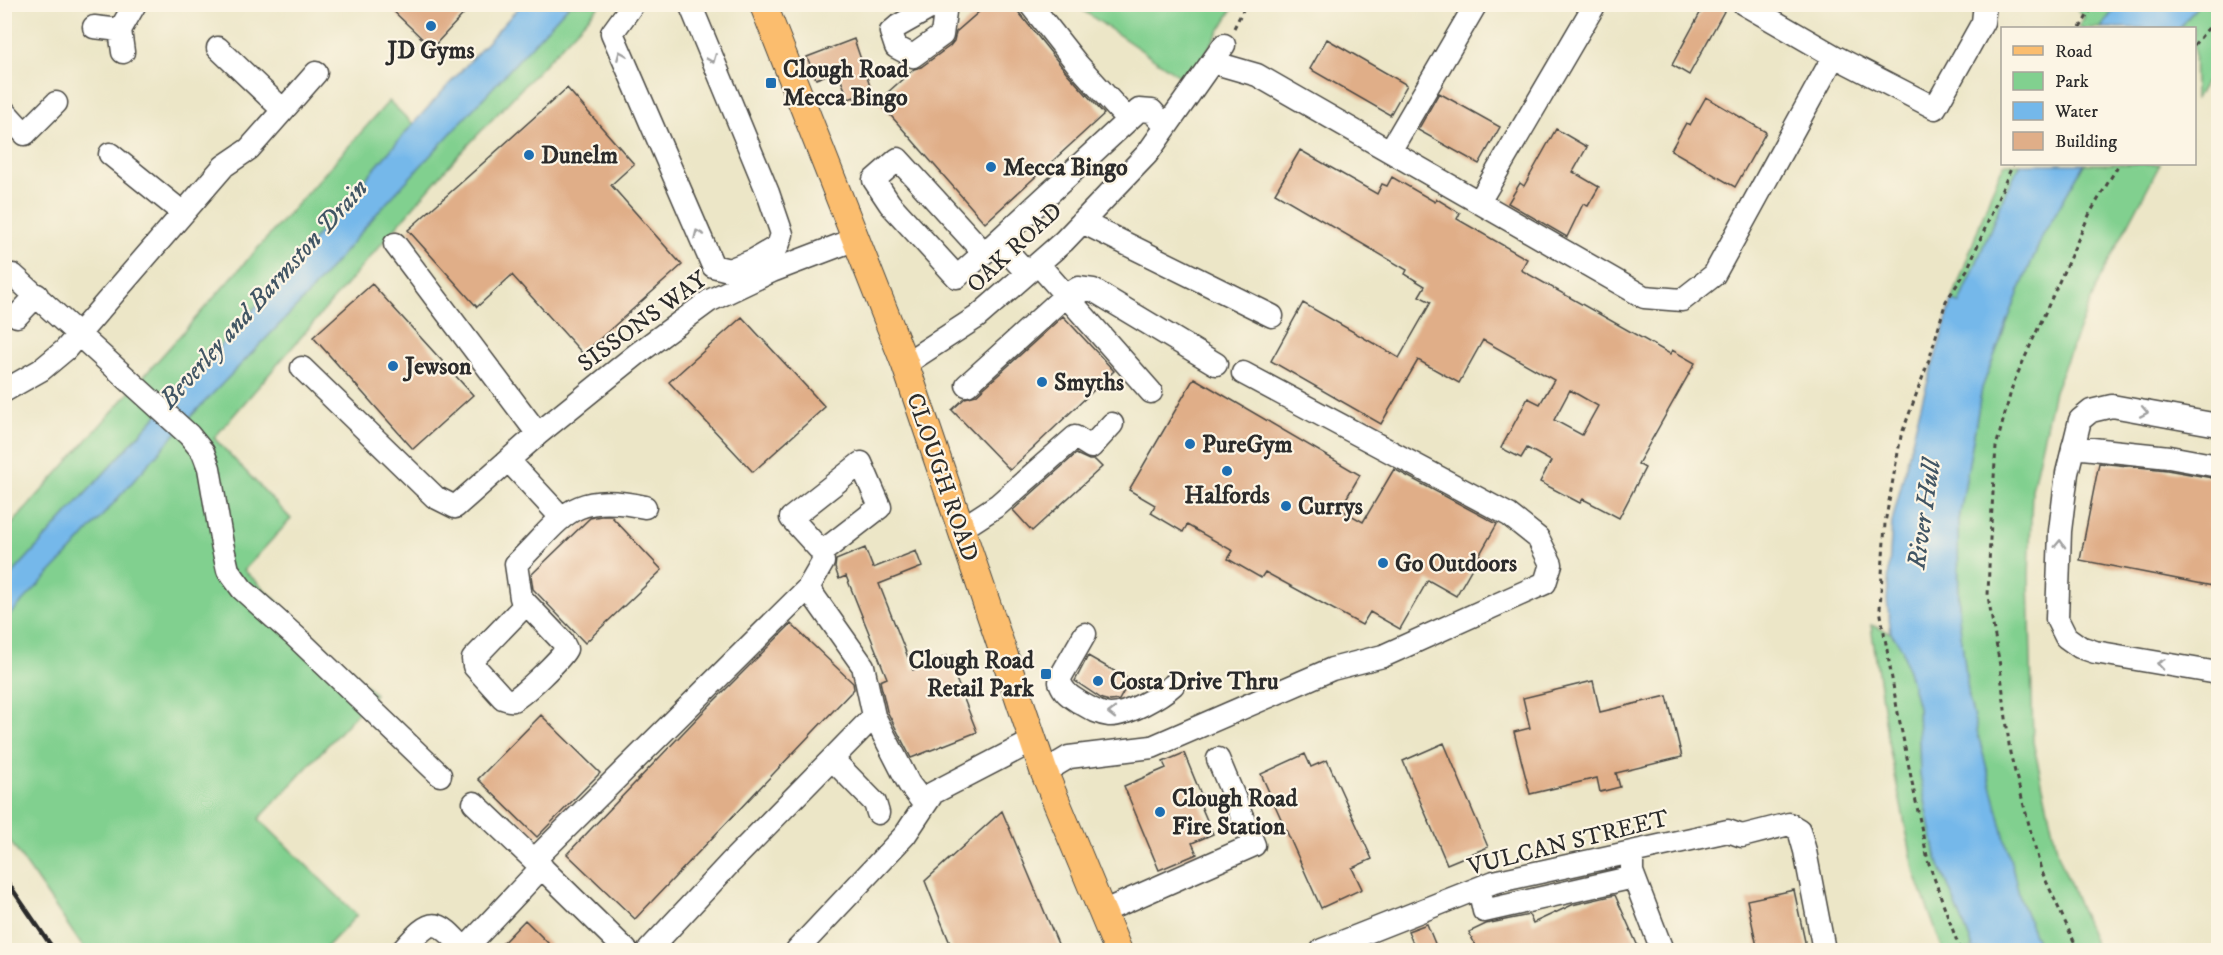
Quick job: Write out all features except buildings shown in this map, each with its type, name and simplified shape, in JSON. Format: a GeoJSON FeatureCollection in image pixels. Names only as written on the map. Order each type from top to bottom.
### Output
{"type":"FeatureCollection","features":[{"type":"Feature","properties":{"kind":"main road","name":"CLOUGH ROAD"},"geometry":{"type":"LineString","coordinates":[[764,5],[905,364],[1044,772],[1118,951]]}},
{"type":"Feature","properties":{"kind":"street"},"geometry":{"type":"LineString","coordinates":[[93,27],[122,41],[135,4]]}},
{"type":"Feature","properties":{"kind":"street"},"geometry":{"type":"LineString","coordinates":[[633,4],[612,33],[712,266],[729,270],[756,269],[778,246],[782,234],[780,224],[690,4]]}},
{"type":"Feature","properties":{"kind":"street"},"geometry":{"type":"LineString","coordinates":[[938,4],[891,32],[896,47],[913,56],[942,35],[946,4]]}},
{"type":"Feature","properties":{"kind":"street"},"geometry":{"type":"LineString","coordinates":[[1030,4],[1078,65],[1128,120]]}},
{"type":"Feature","properties":{"kind":"street"},"geometry":{"type":"LineString","coordinates":[[1390,152],[1476,4]]}},
{"type":"Feature","properties":{"kind":"street"},"geometry":{"type":"LineString","coordinates":[[1479,202],[1595,4]]}},
{"type":"Feature","properties":{"kind":"street"},"geometry":{"type":"LineString","coordinates":[[1744,4],[1834,56],[1935,108],[1983,22],[1985,4]]}},
{"type":"Feature","properties":{"kind":"street"},"geometry":{"type":"LineString","coordinates":[[218,48],[283,111]]}},
{"type":"Feature","properties":{"kind":"street"},"geometry":{"type":"LineString","coordinates":[[1218,54],[1644,297],[1682,300],[1714,275],[1834,56]]}},
{"type":"Feature","properties":{"kind":"street","name":"OAK ROAD"},"geometry":{"type":"LineString","coordinates":[[905,364],[977,317],[1082,222],[1147,154],[1218,54]]}},
{"type":"Feature","properties":{"kind":"street"},"geometry":{"type":"LineString","coordinates":[[4,391],[41,370],[64,350],[224,166],[249,149],[316,73]]}},
{"type":"Feature","properties":{"kind":"street"},"geometry":{"type":"LineString","coordinates":[[4,111],[25,134],[56,103]]}},
{"type":"Feature","properties":{"kind":"street"},"geometry":{"type":"LineString","coordinates":[[1151,392],[1065,296],[1033,268],[991,247],[898,159],[874,180],[890,204],[957,277],[991,247],[1139,110],[1152,111],[1166,127]]}},
{"type":"Feature","properties":{"kind":"street"},"geometry":{"type":"LineString","coordinates":[[110,154],[183,213]]}},
{"type":"Feature","properties":{"kind":"street"},"geometry":{"type":"LineString","coordinates":[[1082,222],[1272,316]]}},
{"type":"Feature","properties":{"kind":"street","name":"SISSONS WAY"},"geometry":{"type":"LineString","coordinates":[[302,368],[435,497],[455,507],[538,434],[637,354],[756,269],[856,239]]}},
{"type":"Feature","properties":{"kind":"street"},"geometry":{"type":"LineString","coordinates":[[395,244],[538,434]]}},
{"type":"Feature","properties":{"kind":"street"},"geometry":{"type":"LineString","coordinates":[[13,275],[189,435],[202,452],[210,468],[228,570],[242,589],[296,637],[440,775]]}},
{"type":"Feature","properties":{"kind":"street"},"geometry":{"type":"LineString","coordinates":[[967,386],[1065,296],[1078,288],[1094,290],[1216,364]]}},
{"type":"Feature","properties":{"kind":"street"},"geometry":{"type":"LineString","coordinates":[[17,316],[37,295]]}},
{"type":"Feature","properties":{"kind":"street"},"geometry":{"type":"LineString","coordinates":[[1044,772],[1068,758],[1152,747],[1332,669],[1383,656],[1545,583],[1551,564],[1538,538],[1509,515],[1243,373]]}},
{"type":"Feature","properties":{"kind":"street"},"geometry":{"type":"LineString","coordinates":[[2218,425],[2112,406],[2091,411],[2080,420],[2067,473],[2060,542],[2057,619],[2066,637],[2080,647],[2095,652],[2218,673]]}},
{"type":"Feature","properties":{"kind":"street"},"geometry":{"type":"LineString","coordinates":[[961,529],[998,505],[1075,437],[1091,447],[1112,424]]}},
{"type":"Feature","properties":{"kind":"street"},"geometry":{"type":"LineString","coordinates":[[2073,447],[2169,457],[2218,466]]}},
{"type":"Feature","properties":{"kind":"street"},"geometry":{"type":"LineString","coordinates":[[509,461],[561,517]]}},
{"type":"Feature","properties":{"kind":"street"},"geometry":{"type":"LineString","coordinates":[[526,604],[521,598],[516,564],[561,517],[590,502],[617,502],[645,507]]}},
{"type":"Feature","properties":{"kind":"street"},"geometry":{"type":"LineString","coordinates":[[403,951],[424,927],[433,925],[441,926],[449,932],[465,950],[538,864],[808,588],[823,562],[822,552]]}},
{"type":"Feature","properties":{"kind":"street"},"geometry":{"type":"LineString","coordinates":[[808,588],[863,666],[874,716],[909,784],[925,805]]}},
{"type":"Feature","properties":{"kind":"street"},"geometry":{"type":"LineString","coordinates":[[1085,634],[1061,676],[1060,682],[1067,695],[1098,712],[1110,715],[1128,710],[1166,692],[1173,685]]}},
{"type":"Feature","properties":{"kind":"street"},"geometry":{"type":"LineString","coordinates":[[649,951],[730,863],[874,716]]}},
{"type":"Feature","properties":{"kind":"street"},"geometry":{"type":"LineString","coordinates":[[797,951],[905,835],[933,793],[1033,741]]}},
{"type":"Feature","properties":{"kind":"street"},"geometry":{"type":"LineString","coordinates":[[832,759],[875,803],[878,813]]}},
{"type":"Feature","properties":{"kind":"street"},"geometry":{"type":"LineString","coordinates":[[1102,912],[1254,845],[1218,759]]}},
{"type":"Feature","properties":{"kind":"street"},"geometry":{"type":"LineString","coordinates":[[474,803],[626,951]]}},
{"type":"Feature","properties":{"kind":"street","name":"VULCAN STREET"},"geometry":{"type":"LineString","coordinates":[[1322,951],[1494,882],[1728,831],[1742,836],[1789,824],[1799,830],[1805,851],[1824,951]]}},
{"type":"Feature","properties":{"kind":"street"},"geometry":{"type":"LineString","coordinates":[[1633,853],[1634,877],[1662,951]]}},
{"type":"Feature","properties":{"kind":"street"},"geometry":{"type":"LineString","coordinates":[[1479,888],[1484,911],[1634,877]]}},
{"type":"Feature","properties":{"kind":"path"},"geometry":{"type":"LineString","coordinates":[[1218,54],[1246,4]]}},
{"type":"Feature","properties":{"kind":"path"},"geometry":{"type":"LineString","coordinates":[[2081,27],[2094,4]]}},
{"type":"Feature","properties":{"kind":"path"},"geometry":{"type":"LineString","coordinates":[[2196,43],[2218,16]]}},
{"type":"Feature","properties":{"kind":"path"},"geometry":{"type":"LineString","coordinates":[[1960,951],[1928,861],[1897,708],[1880,609],[1885,534],[1901,436],[1930,357],[1946,301],[1967,270],[2013,165]]}},
{"type":"Feature","properties":{"kind":"path"},"geometry":{"type":"LineString","coordinates":[[2078,951],[2041,870],[2010,753],[2000,666],[1988,596],[1990,539],[1996,447],[2013,384],[2090,213],[2118,165]]}},
{"type":"Feature","properties":{"kind":"green space"},"geometry":{"type":"Polygon","coordinates":[[[569,5],[600,5],[453,161],[214,438],[291,519],[244,570],[375,694],[259,819],[357,915],[324,950],[85,950],[5,834],[4,620],[71,551],[191,416],[305,298],[378,212],[569,5]]]}},
{"type":"Feature","properties":{"kind":"green space"},"geometry":{"type":"Polygon","coordinates":[[[1075,5],[1235,5],[1188,82],[1075,5]]]}},
{"type":"Feature","properties":{"kind":"green space"},"geometry":{"type":"Polygon","coordinates":[[[2073,5],[2117,5],[2102,27],[2079,27],[2084,17],[2073,5]]]}},
{"type":"Feature","properties":{"kind":"green space"},"geometry":{"type":"Polygon","coordinates":[[[2198,5],[2218,5],[2218,62],[2196,98],[2196,27],[2181,27],[2198,5]]]}},
{"type":"Feature","properties":{"kind":"green space"},"geometry":{"type":"Polygon","coordinates":[[[389,101],[413,124],[252,311],[5,582],[5,532],[389,101]]]}},
{"type":"Feature","properties":{"kind":"green space"},"geometry":{"type":"Polygon","coordinates":[[[2004,165],[2020,165],[2007,189],[1960,304],[1952,301],[1991,193],[2004,165]]]}},
{"type":"Feature","properties":{"kind":"green space"},"geometry":{"type":"Polygon","coordinates":[[[2083,165],[2159,165],[2101,276],[2054,391],[2032,489],[2029,577],[2033,742],[2058,854],[2097,950],[2040,950],[2021,902],[1969,699],[1959,618],[1958,525],[1982,388],[2043,235],[2083,165]]]}},
{"type":"Feature","properties":{"kind":"green space"},"geometry":{"type":"Polygon","coordinates":[[[1871,625],[1891,633],[1902,648],[1918,707],[1920,775],[1936,855],[1974,950],[1943,950],[1915,874],[1888,741],[1871,625]]]}},
{"type":"Feature","properties":{"kind":"water"},"geometry":{"type":"Polygon","coordinates":[[[2117,4],[2198,5],[2181,27],[2102,27],[2117,4]]]}},
{"type":"Feature","properties":{"kind":"water"},"geometry":{"type":"Polygon","coordinates":[[[521,5],[569,5],[378,212],[305,298],[191,416],[71,551],[5,620],[5,582],[252,311],[413,124],[521,5]]]}},
{"type":"Feature","properties":{"kind":"water","name":"River Hull"},"geometry":{"type":"Polygon","coordinates":[[[2020,165],[2083,165],[2043,235],[1982,388],[1958,525],[1959,618],[1969,699],[2021,902],[2040,950],[1974,950],[1936,855],[1920,775],[1918,707],[1902,648],[1891,633],[1887,600],[1892,522],[1922,401],[1952,301],[1960,303],[2007,189],[2020,165]]]}},
{"type":"Feature","properties":{"kind":"railway"},"geometry":{"type":"LineString","coordinates":[[4,877],[54,950]]}},
{"type":"Feature","properties":{"kind":"place","name":"JD Gyms"},"geometry":{"type":"Point","coordinates":[431,26]}},
{"type":"Feature","properties":{"kind":"place","name":"Clough Road Mecca Bingo"},"geometry":{"type":"Point","coordinates":[771,83]}},
{"type":"Feature","properties":{"kind":"place","name":"Dunelm"},"geometry":{"type":"Point","coordinates":[529,155]}},
{"type":"Feature","properties":{"kind":"place","name":"Mecca Bingo"},"geometry":{"type":"Point","coordinates":[991,167]}},
{"type":"Feature","properties":{"kind":"place","name":"Jewson"},"geometry":{"type":"Point","coordinates":[393,366]}},
{"type":"Feature","properties":{"kind":"place","name":"Smyths"},"geometry":{"type":"Point","coordinates":[1042,382]}},
{"type":"Feature","properties":{"kind":"place","name":"PureGym"},"geometry":{"type":"Point","coordinates":[1190,444]}},
{"type":"Feature","properties":{"kind":"place","name":"Halfords"},"geometry":{"type":"Point","coordinates":[1227,471]}},
{"type":"Feature","properties":{"kind":"place","name":"Currys"},"geometry":{"type":"Point","coordinates":[1286,506]}},
{"type":"Feature","properties":{"kind":"place","name":"Go Outdoors"},"geometry":{"type":"Point","coordinates":[1383,563]}},
{"type":"Feature","properties":{"kind":"place","name":"Clough Road Retail Park"},"geometry":{"type":"Point","coordinates":[1046,674]}},
{"type":"Feature","properties":{"kind":"place","name":"Costa Drive Thru"},"geometry":{"type":"Point","coordinates":[1098,681]}},
{"type":"Feature","properties":{"kind":"place","name":"Clough Road Fire Station"},"geometry":{"type":"Point","coordinates":[1160,812]}},
{"type":"Feature","properties":{"kind":"water label","name":"Beverley and Barmston Drain"},"geometry":{"type":"Point","coordinates":[263,293]}}]}
